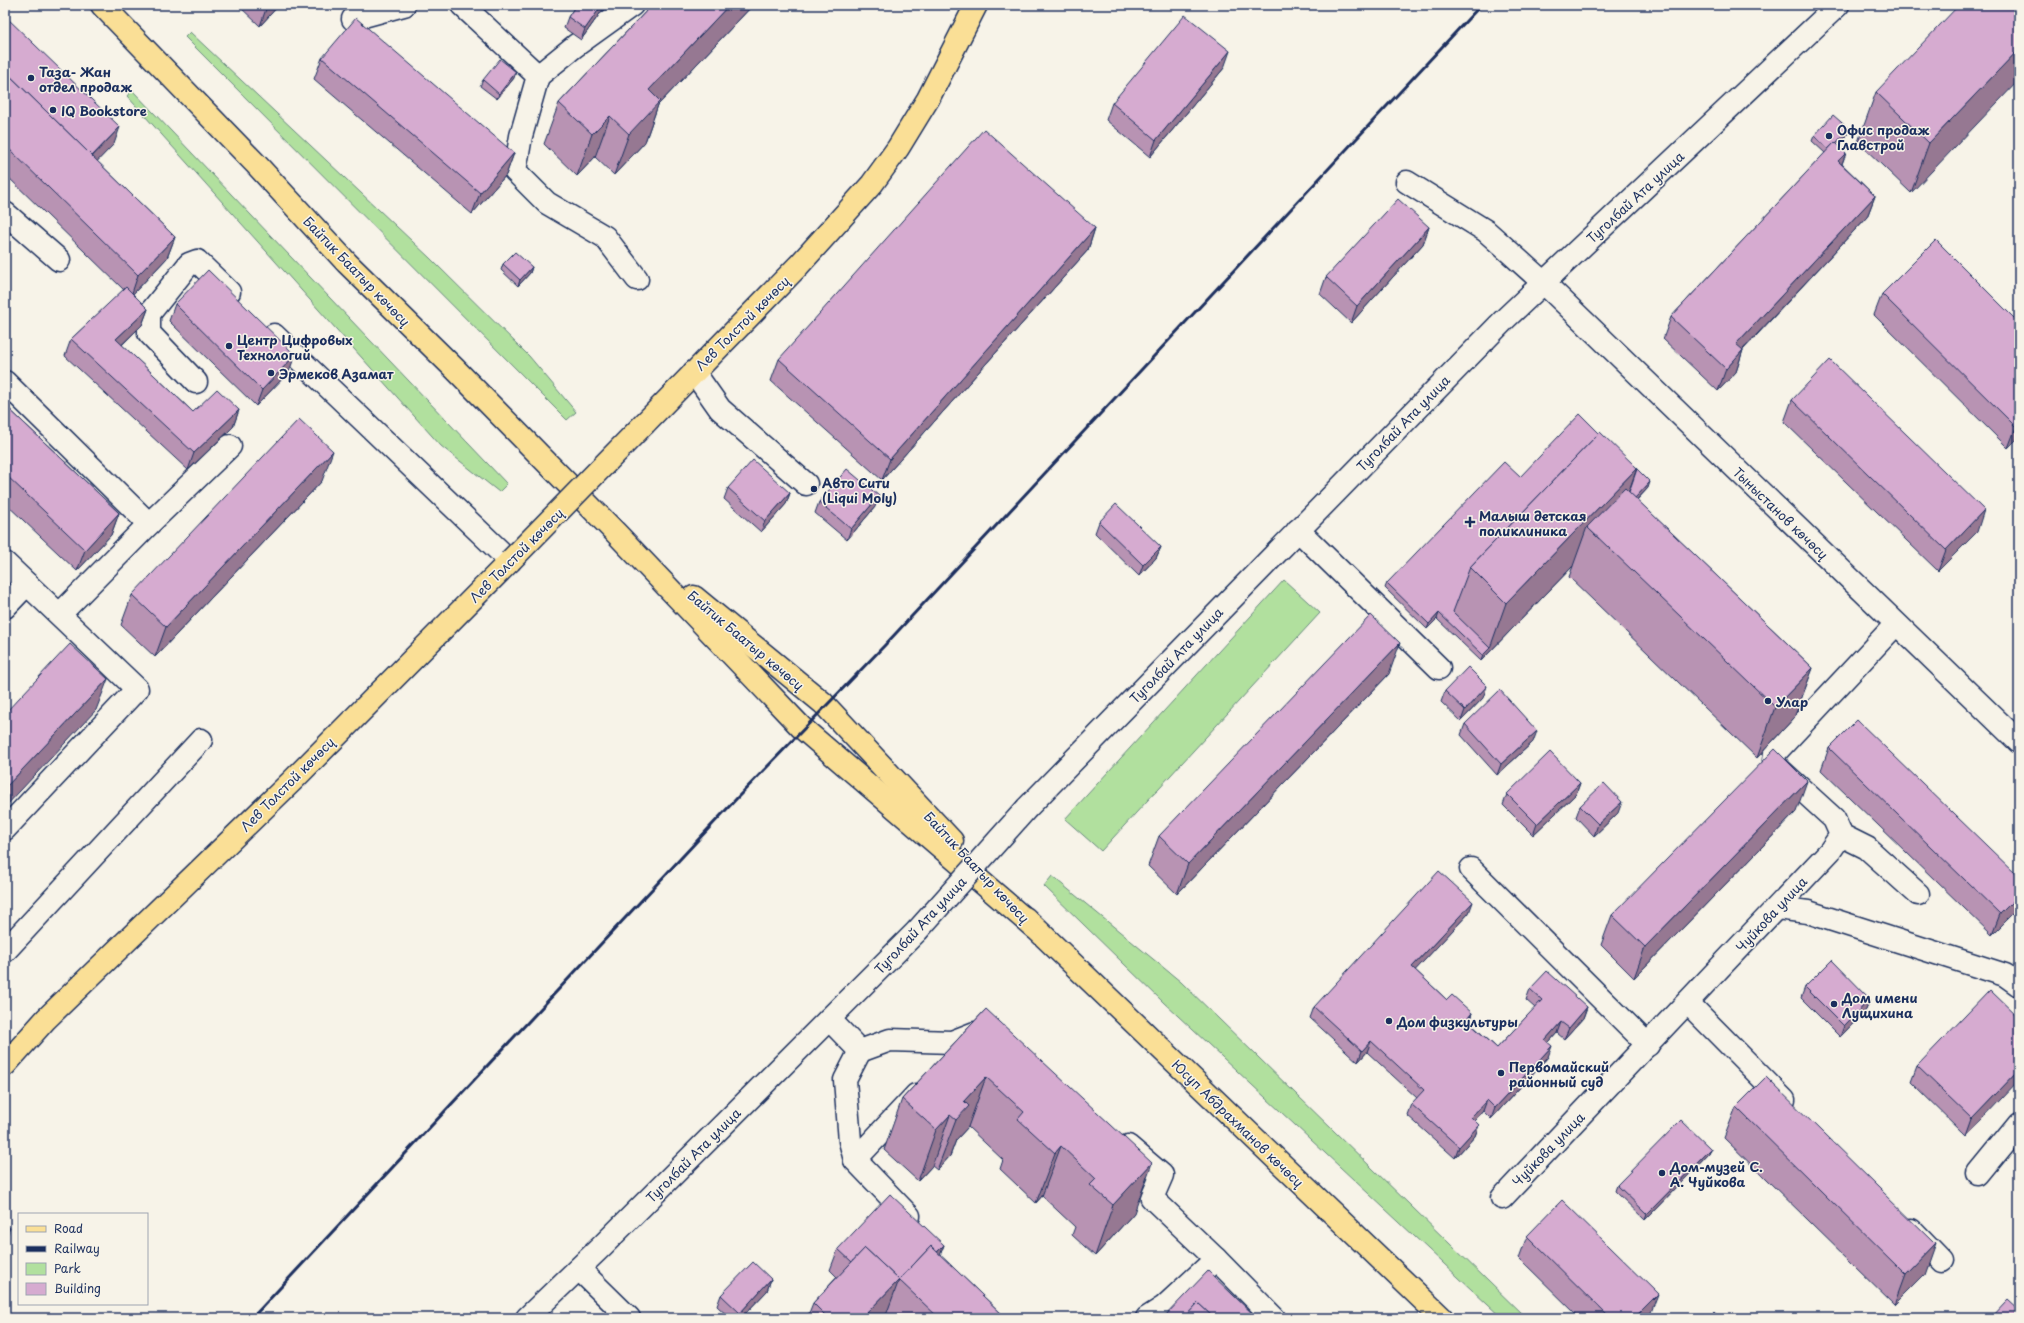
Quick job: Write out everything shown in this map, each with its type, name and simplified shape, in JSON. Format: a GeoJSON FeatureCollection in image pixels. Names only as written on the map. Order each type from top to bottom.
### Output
{"type":"FeatureCollection","features":[{"type":"Feature","properties":{"kind":"main road","name":"Байтик Баатыр көчөсү"},"geometry":{"type":"LineString","coordinates":[[102,5],[255,164],[347,263],[455,369],[616,533],[801,727],[1035,928]]}},
{"type":"Feature","properties":{"kind":"main road","name":"Лев Толстой көчөсү"},"geometry":{"type":"LineString","coordinates":[[5,1063],[46,1019],[293,780],[800,265],[872,184],[898,148],[928,99],[976,5]]}},
{"type":"Feature","properties":{"kind":"main road","name":"Байтик Баатыр көчөсү"},"geometry":{"type":"LineString","coordinates":[[616,533],[823,703],[1035,928]]}},
{"type":"Feature","properties":{"kind":"main road","name":"Юсуп Абдрахманов көчөсү"},"geometry":{"type":"LineString","coordinates":[[1035,928],[1442,1318]]}},
{"type":"Feature","properties":{"kind":"street"},"geometry":{"type":"LineString","coordinates":[[353,19],[404,5]]}},
{"type":"Feature","properties":{"kind":"street"},"geometry":{"type":"LineString","coordinates":[[462,5],[538,76]]}},
{"type":"Feature","properties":{"kind":"street"},"geometry":{"type":"LineString","coordinates":[[632,5],[575,46],[538,76],[521,136],[516,171],[547,203],[605,237],[637,279]]}},
{"type":"Feature","properties":{"kind":"street","name":"Туголбай Ата улица"},"geometry":{"type":"LineString","coordinates":[[527,1318],[579,1269],[917,931],[1027,808],[1505,319],[1838,5]]}},
{"type":"Feature","properties":{"kind":"street","name":"Тыныстанов көчөсү"},"geometry":{"type":"LineString","coordinates":[[1407,182],[1486,231],[1544,283],[2019,742]]}},
{"type":"Feature","properties":{"kind":"street"},"geometry":{"type":"LineString","coordinates":[[5,213],[59,260]]}},
{"type":"Feature","properties":{"kind":"street"},"geometry":{"type":"LineString","coordinates":[[196,382],[148,333],[149,314],[189,264],[197,261],[243,305]]}},
{"type":"Feature","properties":{"kind":"street"},"geometry":{"type":"LineString","coordinates":[[260,322],[510,561]]}},
{"type":"Feature","properties":{"kind":"street"},"geometry":{"type":"LineString","coordinates":[[694,372],[720,409],[806,484]]}},
{"type":"Feature","properties":{"kind":"street"},"geometry":{"type":"LineString","coordinates":[[5,382],[149,524]]}},
{"type":"Feature","properties":{"kind":"street"},"geometry":{"type":"LineString","coordinates":[[60,614],[149,524],[230,446]]}},
{"type":"Feature","properties":{"kind":"street"},"geometry":{"type":"LineString","coordinates":[[1298,530],[1440,668]]}},
{"type":"Feature","properties":{"kind":"street"},"geometry":{"type":"LineString","coordinates":[[5,563],[137,689],[5,828]]}},
{"type":"Feature","properties":{"kind":"street"},"geometry":{"type":"LineString","coordinates":[[5,607],[27,584]]}},
{"type":"Feature","properties":{"kind":"street"},"geometry":{"type":"LineString","coordinates":[[1896,624],[1775,753],[1774,760],[1778,768],[1834,819],[1841,835],[1867,848],[1918,894]]}},
{"type":"Feature","properties":{"kind":"street"},"geometry":{"type":"LineString","coordinates":[[5,951],[201,740]]}},
{"type":"Feature","properties":{"kind":"street","name":"Чуйкова улица"},"geometry":{"type":"LineString","coordinates":[[1502,1198],[1777,908],[1830,851],[1841,835]]}},
{"type":"Feature","properties":{"kind":"street"},"geometry":{"type":"LineString","coordinates":[[1470,869],[1648,1045]]}},
{"type":"Feature","properties":{"kind":"street"},"geometry":{"type":"LineString","coordinates":[[1777,908],[1808,912],[1990,970],[2005,975],[2019,986]]}},
{"type":"Feature","properties":{"kind":"street"},"geometry":{"type":"LineString","coordinates":[[1688,1003],[1796,1111]]}},
{"type":"Feature","properties":{"kind":"street"},"geometry":{"type":"LineString","coordinates":[[829,1019],[860,1051]]}},
{"type":"Feature","properties":{"kind":"street"},"geometry":{"type":"LineString","coordinates":[[948,1062],[975,1033]]}},
{"type":"Feature","properties":{"kind":"street"},"geometry":{"type":"LineString","coordinates":[[918,1225],[855,1160],[850,1141],[845,1080],[860,1051],[890,1040],[952,1042],[975,1033],[993,1040],[1006,1048]]}},
{"type":"Feature","properties":{"kind":"street"},"geometry":{"type":"LineString","coordinates":[[855,1160],[931,1079]]}},
{"type":"Feature","properties":{"kind":"street"},"geometry":{"type":"LineString","coordinates":[[1978,1174],[2019,1124]]}},
{"type":"Feature","properties":{"kind":"street"},"geometry":{"type":"LineString","coordinates":[[1115,1135],[1162,1175],[1152,1198],[1216,1259],[1274,1318]]}},
{"type":"Feature","properties":{"kind":"street"},"geometry":{"type":"LineString","coordinates":[[1896,1214],[1941,1260]]}},
{"type":"Feature","properties":{"kind":"street"},"geometry":{"type":"LineString","coordinates":[[1146,1318],[1164,1307],[1216,1259]]}},
{"type":"Feature","properties":{"kind":"street"},"geometry":{"type":"LineString","coordinates":[[579,1269],[629,1318]]}},
{"type":"Feature","properties":{"kind":"green space"},"geometry":{"type":"Polygon","coordinates":[[[190,32],[430,258],[529,356],[576,412],[567,420],[185,37],[190,32]]]}},
{"type":"Feature","properties":{"kind":"green space"},"geometry":{"type":"Polygon","coordinates":[[[132,90],[507,484],[499,492],[441,446],[127,96],[132,90]]]}},
{"type":"Feature","properties":{"kind":"green space"},"geometry":{"type":"Polygon","coordinates":[[[1284,580],[1320,613],[1101,851],[1065,819],[1284,580]]]}},
{"type":"Feature","properties":{"kind":"green space"},"geometry":{"type":"Polygon","coordinates":[[[1052,876],[1181,982],[1526,1318],[1502,1318],[1163,1002],[1044,886],[1052,876]]]}},
{"type":"Feature","properties":{"kind":"building"},"geometry":{"type":"Polygon","coordinates":[[[261,5],[270,5],[266,9],[261,5]]]}},
{"type":"Feature","properties":{"kind":"building"},"geometry":{"type":"Polygon","coordinates":[[[576,5],[602,5],[585,29],[568,17],[576,5]]]}},
{"type":"Feature","properties":{"kind":"building"},"geometry":{"type":"Polygon","coordinates":[[[652,5],[729,5],[649,90],[660,101],[629,134],[610,116],[592,134],[559,103],[652,5]]]}},
{"type":"Feature","properties":{"kind":"building"},"geometry":{"type":"Polygon","coordinates":[[[1959,5],[2019,5],[2019,49],[1929,143],[1876,92],[1959,5]]]}},
{"type":"Feature","properties":{"kind":"building"},"geometry":{"type":"Polygon","coordinates":[[[1185,15],[1230,51],[1156,140],[1112,103],[1185,15]]]}},
{"type":"Feature","properties":{"kind":"building"},"geometry":{"type":"Polygon","coordinates":[[[5,16],[120,127],[92,156],[5,71],[5,16]]]}},
{"type":"Feature","properties":{"kind":"building"},"geometry":{"type":"Polygon","coordinates":[[[356,18],[514,153],[480,193],[322,58],[356,18]]]}},
{"type":"Feature","properties":{"kind":"building"},"geometry":{"type":"Polygon","coordinates":[[[500,59],[516,72],[499,94],[483,80],[500,59]]]}},
{"type":"Feature","properties":{"kind":"building"},"geometry":{"type":"Polygon","coordinates":[[[5,71],[175,237],[138,275],[5,145],[5,71]]]}},
{"type":"Feature","properties":{"kind":"building"},"geometry":{"type":"Polygon","coordinates":[[[1833,115],[1849,129],[1828,149],[1814,136],[1833,115]]]}},
{"type":"Feature","properties":{"kind":"building"},"geometry":{"type":"Polygon","coordinates":[[[984,129],[1095,228],[890,459],[779,359],[984,129]]]}},
{"type":"Feature","properties":{"kind":"building"},"geometry":{"type":"Polygon","coordinates":[[[1835,142],[1846,153],[1838,161],[1875,196],[1736,344],[1743,350],[1726,369],[1671,317],[1835,142]]]}},
{"type":"Feature","properties":{"kind":"building"},"geometry":{"type":"Polygon","coordinates":[[[1398,199],[1429,227],[1357,306],[1326,277],[1398,199]]]}},
{"type":"Feature","properties":{"kind":"building"},"geometry":{"type":"Polygon","coordinates":[[[1936,240],[2019,323],[2019,424],[2016,427],[1882,294],[1936,240]]]}},
{"type":"Feature","properties":{"kind":"building"},"geometry":{"type":"Polygon","coordinates":[[[515,252],[532,267],[520,280],[503,264],[515,252]]]}},
{"type":"Feature","properties":{"kind":"building","name":"Центр Цифровых Технологий"},"geometry":{"type":"Polygon","coordinates":[[[208,270],[295,355],[262,390],[175,304],[208,270]]]}},
{"type":"Feature","properties":{"kind":"building"},"geometry":{"type":"Polygon","coordinates":[[[126,287],[148,309],[116,339],[193,412],[217,389],[239,410],[194,453],[71,339],[126,287]]]}},
{"type":"Feature","properties":{"kind":"building"},"geometry":{"type":"Polygon","coordinates":[[[1830,360],[1984,510],[1946,550],[1792,400],[1830,360]]]}},
{"type":"Feature","properties":{"kind":"building"},"geometry":{"type":"Polygon","coordinates":[[[5,405],[119,513],[85,550],[5,474],[5,405]]]}},
{"type":"Feature","properties":{"kind":"building"},"geometry":{"type":"Polygon","coordinates":[[[1580,414],[1599,433],[1470,567],[1453,612],[1490,648],[1483,655],[1439,613],[1429,624],[1387,583],[1504,462],[1520,477],[1580,414]]]}},
{"type":"Feature","properties":{"kind":"building"},"geometry":{"type":"Polygon","coordinates":[[[299,419],[333,451],[166,627],[132,595],[299,419]]]}},
{"type":"Feature","properties":{"kind":"building"},"geometry":{"type":"Polygon","coordinates":[[[1600,432],[1637,468],[1506,603],[1470,567],[1600,432]]]}},
{"type":"Feature","properties":{"kind":"building"},"geometry":{"type":"Polygon","coordinates":[[[753,460],[790,493],[765,521],[728,488],[753,460]]]}},
{"type":"Feature","properties":{"kind":"building"},"geometry":{"type":"Polygon","coordinates":[[[847,469],[879,496],[851,529],[819,502],[847,469]]]}},
{"type":"Feature","properties":{"kind":"building"},"geometry":{"type":"Polygon","coordinates":[[[1637,469],[1650,482],[1635,498],[1629,492],[1637,469]]]}},
{"type":"Feature","properties":{"kind":"building"},"geometry":{"type":"Polygon","coordinates":[[[1625,488],[1813,668],[1775,707],[1587,527],[1625,488]]]}},
{"type":"Feature","properties":{"kind":"building"},"geometry":{"type":"Polygon","coordinates":[[[1116,504],[1161,547],[1143,565],[1099,522],[1116,504]]]}},
{"type":"Feature","properties":{"kind":"building"},"geometry":{"type":"Polygon","coordinates":[[[1371,615],[1400,643],[1188,864],[1159,836],[1371,615]]]}},
{"type":"Feature","properties":{"kind":"building"},"geometry":{"type":"Polygon","coordinates":[[[70,644],[108,679],[5,788],[5,713],[70,644]]]}},
{"type":"Feature","properties":{"kind":"building"},"geometry":{"type":"Polygon","coordinates":[[[1468,667],[1487,686],[1465,710],[1445,691],[1468,667]]]}},
{"type":"Feature","properties":{"kind":"building"},"geometry":{"type":"Polygon","coordinates":[[[1500,690],[1537,731],[1501,764],[1465,724],[1500,690]]]}},
{"type":"Feature","properties":{"kind":"building"},"geometry":{"type":"Polygon","coordinates":[[[1857,720],[2019,877],[2019,895],[2000,914],[1829,748],[1857,720]]]}},
{"type":"Feature","properties":{"kind":"building"},"geometry":{"type":"Polygon","coordinates":[[[1775,749],[1807,781],[1645,947],[1612,915],[1775,749]]]}},
{"type":"Feature","properties":{"kind":"building"},"geometry":{"type":"Polygon","coordinates":[[[1550,752],[1580,783],[1537,824],[1507,794],[1550,752]]]}},
{"type":"Feature","properties":{"kind":"building"},"geometry":{"type":"Polygon","coordinates":[[[1604,783],[1622,802],[1598,824],[1580,806],[1604,783]]]}},
{"type":"Feature","properties":{"kind":"building","name":"Дом физкультуры"},"geometry":{"type":"Polygon","coordinates":[[[1439,871],[1473,902],[1412,967],[1447,1000],[1452,995],[1472,1013],[1466,1020],[1497,1048],[1542,1000],[1530,989],[1547,971],[1587,1007],[1569,1028],[1561,1022],[1545,1040],[1552,1046],[1495,1108],[1487,1100],[1471,1117],[1479,1125],[1459,1147],[1411,1104],[1424,1090],[1371,1041],[1362,1051],[1314,1007],[1439,871]]]}},
{"type":"Feature","properties":{"kind":"building","name":"Дом имени Лущихина"},"geometry":{"type":"Polygon","coordinates":[[[1832,960],[1870,999],[1844,1026],[1805,987],[1832,960]]]}},
{"type":"Feature","properties":{"kind":"building"},"geometry":{"type":"Polygon","coordinates":[[[1990,990],[2019,1018],[2019,1070],[1972,1119],[1917,1066],[1990,990]]]}},
{"type":"Feature","properties":{"kind":"building"},"geometry":{"type":"Polygon","coordinates":[[[986,1009],[1152,1163],[1113,1205],[1090,1185],[1096,1179],[1061,1146],[1055,1153],[1018,1119],[1024,1112],[986,1077],[964,1101],[969,1106],[956,1120],[950,1115],[936,1130],[902,1099],[986,1009]]]}},
{"type":"Feature","properties":{"kind":"building"},"geometry":{"type":"Polygon","coordinates":[[[1766,1077],[1935,1243],[1905,1274],[1736,1107],[1766,1077]]]}},
{"type":"Feature","properties":{"kind":"building","name":"Дом-музей С. А. Чуйкова"},"geometry":{"type":"Polygon","coordinates":[[[1681,1120],[1711,1149],[1647,1214],[1617,1185],[1681,1120]]]}},
{"type":"Feature","properties":{"kind":"building"},"geometry":{"type":"Polygon","coordinates":[[[890,1194],[944,1245],[937,1252],[931,1246],[899,1280],[865,1248],[852,1262],[838,1249],[890,1194]]]}},
{"type":"Feature","properties":{"kind":"building"},"geometry":{"type":"Polygon","coordinates":[[[1562,1200],[1658,1294],[1634,1318],[1610,1318],[1527,1236],[1562,1200]]]}},
{"type":"Feature","properties":{"kind":"building"},"geometry":{"type":"Polygon","coordinates":[[[5,1223],[10,1228],[5,1233],[5,1223]]]}},
{"type":"Feature","properties":{"kind":"building"},"geometry":{"type":"Polygon","coordinates":[[[931,1246],[1006,1318],[939,1318],[899,1280],[931,1246]]]}},
{"type":"Feature","properties":{"kind":"building"},"geometry":{"type":"Polygon","coordinates":[[[865,1248],[899,1280],[862,1318],[828,1318],[813,1303],[865,1248]]]}},
{"type":"Feature","properties":{"kind":"building"},"geometry":{"type":"Polygon","coordinates":[[[753,1262],[771,1279],[740,1313],[721,1295],[753,1262]]]}},
{"type":"Feature","properties":{"kind":"building"},"geometry":{"type":"Polygon","coordinates":[[[1208,1271],[1257,1318],[1252,1314],[1248,1318],[1214,1318],[1198,1303],[1184,1318],[1163,1318],[1208,1271]]]}},
{"type":"Feature","properties":{"kind":"building"},"geometry":{"type":"Polygon","coordinates":[[[2006,1301],[2019,1313],[2019,1318],[1990,1318],[2006,1301]]]}},
{"type":"Feature","properties":{"kind":"building"},"geometry":{"type":"Polygon","coordinates":[[[1198,1303],[1214,1318],[1184,1318],[1198,1303]]]}},
{"type":"Feature","properties":{"kind":"building"},"geometry":{"type":"Polygon","coordinates":[[[1714,1311],[1721,1318],[1707,1318],[1714,1311]]]}},
{"type":"Feature","properties":{"kind":"building"},"geometry":{"type":"Polygon","coordinates":[[[1252,1314],[1256,1318],[1248,1318],[1252,1314]]]}},
{"type":"Feature","properties":{"kind":"railway"},"geometry":{"type":"LineString","coordinates":[[252,1318],[738,797],[884,646],[1481,5]]}},
{"type":"Feature","properties":{"kind":"place","name":"Таза- Жан отдел продаж"},"geometry":{"type":"Point","coordinates":[31,78]}},
{"type":"Feature","properties":{"kind":"place","name":"IQ Bookstore"},"geometry":{"type":"Point","coordinates":[53,110]}},
{"type":"Feature","properties":{"kind":"place","name":"Офис продаж Главстрой"},"geometry":{"type":"Point","coordinates":[1829,136]}},
{"type":"Feature","properties":{"kind":"place","name":"Центр Цифровых Технологий"},"geometry":{"type":"Point","coordinates":[229,346]}},
{"type":"Feature","properties":{"kind":"place","name":"Эрмеков Азамат"},"geometry":{"type":"Point","coordinates":[271,373]}},
{"type":"Feature","properties":{"kind":"place","name":"Авто Сити (Liqui Moly)"},"geometry":{"type":"Point","coordinates":[814,489]}},
{"type":"Feature","properties":{"kind":"place","name":"Малыш детская поликлиника"},"geometry":{"type":"Point","coordinates":[1470,522]}},
{"type":"Feature","properties":{"kind":"place","name":"Улар"},"geometry":{"type":"Point","coordinates":[1768,701]}},
{"type":"Feature","properties":{"kind":"place","name":"Дом имени Лущихина"},"geometry":{"type":"Point","coordinates":[1834,1004]}},
{"type":"Feature","properties":{"kind":"place","name":"Дом физкультуры"},"geometry":{"type":"Point","coordinates":[1389,1021]}},
{"type":"Feature","properties":{"kind":"place","name":"Первомайский районный суд"},"geometry":{"type":"Point","coordinates":[1501,1073]}},
{"type":"Feature","properties":{"kind":"place","name":"Дом-музей С. А. Чуйкова"},"geometry":{"type":"Point","coordinates":[1662,1173]}}]}
